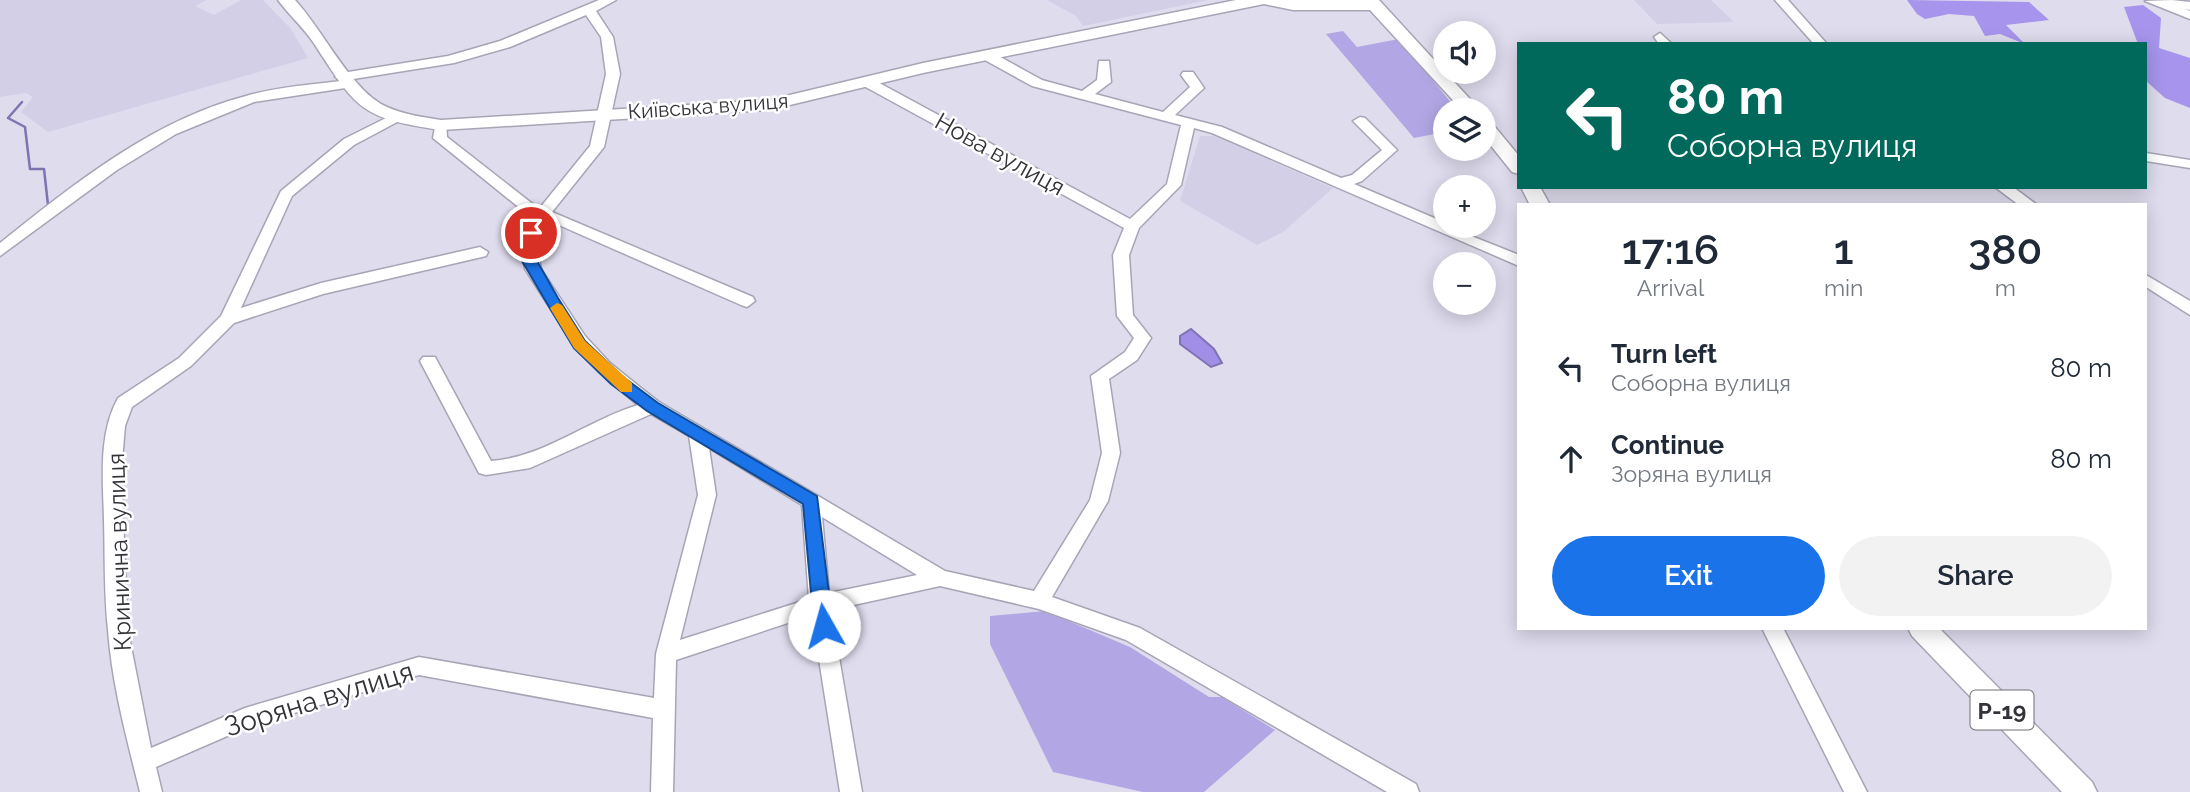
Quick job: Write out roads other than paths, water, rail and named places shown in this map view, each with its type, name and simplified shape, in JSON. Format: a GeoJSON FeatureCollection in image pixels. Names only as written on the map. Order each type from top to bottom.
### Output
{"type":"FeatureCollection","features":[{"type":"Feature","properties":{"kind":"main road","name":"Київська вулиця"},"geometry":{"type":"LineString","coordinates":[[286,0],[303,18],[344,81],[361,100],[394,118],[441,125],[769,105],[988,56],[1260,0]]}},
{"type":"Feature","properties":{"kind":"main road"},"geometry":{"type":"LineString","coordinates":[[1267,0],[1293,5],[1373,3],[1460,98]]}},
{"type":"Feature","properties":{"kind":"main road"},"geometry":{"type":"LineString","coordinates":[[1496,140],[1517,166]]}},
{"type":"Feature","properties":{"kind":"main road","name":"Р-19"},"geometry":{"type":"LineString","coordinates":[[1923,630],[2082,792]]}},
{"type":"Feature","properties":{"kind":"street"},"geometry":{"type":"LineString","coordinates":[[0,251],[113,163],[163,135],[237,103],[449,60],[506,44],[610,0]]}},
{"type":"Feature","properties":{"kind":"street"},"geometry":{"type":"LineString","coordinates":[[1782,0],[1819,42]]}},
{"type":"Feature","properties":{"kind":"street"},"geometry":{"type":"LineString","coordinates":[[2190,6],[2151,1],[2190,15]]}},
{"type":"Feature","properties":{"kind":"street"},"geometry":{"type":"LineString","coordinates":[[589,10],[607,37],[613,74],[597,148],[540,218],[531,233],[529,261],[580,344],[616,380],[653,407],[940,578],[1039,601],[1133,634],[1408,792]]}},
{"type":"Feature","properties":{"kind":"street"},"geometry":{"type":"LineString","coordinates":[[988,56],[1037,83],[1217,130],[1517,260]]}},
{"type":"Feature","properties":{"kind":"street"},"geometry":{"type":"LineString","coordinates":[[1085,95],[1104,82],[1104,64]]}},
{"type":"Feature","properties":{"kind":"street"},"geometry":{"type":"LineString","coordinates":[[1166,116],[1197,88],[1188,75]]}},
{"type":"Feature","properties":{"kind":"street","name":"Нова вулиця"},"geometry":{"type":"LineString","coordinates":[[867,82],[1132,226]]}},
{"type":"Feature","properties":{"kind":"street","name":"Кринична вулиця"},"geometry":{"type":"LineString","coordinates":[[151,792],[131,709],[118,631],[111,471],[116,426],[124,403],[185,362],[228,319],[286,194],[349,142],[394,118]]}},
{"type":"Feature","properties":{"kind":"street"},"geometry":{"type":"LineString","coordinates":[[1341,183],[1357,178],[1390,150],[1360,121]]}},
{"type":"Feature","properties":{"kind":"street"},"geometry":{"type":"LineString","coordinates":[[1039,601],[1099,501],[1111,453],[1100,376],[1131,356],[1143,338],[1125,316],[1121,255],[1132,226],[1174,185],[1189,122]]}},
{"type":"Feature","properties":{"kind":"street"},"geometry":{"type":"LineString","coordinates":[[441,125],[440,138],[540,218],[554,217],[747,301]]}},
{"type":"Feature","properties":{"kind":"street"},"geometry":{"type":"LineString","coordinates":[[2147,158],[2190,164]]}},
{"type":"Feature","properties":{"kind":"street"},"geometry":{"type":"LineString","coordinates":[[2005,189],[2027,203]]}},
{"type":"Feature","properties":{"kind":"street"},"geometry":{"type":"LineString","coordinates":[[0,233],[22,233]]}},
{"type":"Feature","properties":{"kind":"street","name":"Кринична вулиця"},"geometry":{"type":"LineString","coordinates":[[228,319],[268,303],[354,279],[480,252]]}},
{"type":"Feature","properties":{"kind":"street"},"geometry":{"type":"LineString","coordinates":[[2147,281],[2190,309]]}},
{"type":"Feature","properties":{"kind":"street"},"geometry":{"type":"LineString","coordinates":[[429,361],[486,468],[522,464],[615,419],[653,407]]}},
{"type":"Feature","properties":{"kind":"street"},"geometry":{"type":"LineString","coordinates":[[662,792],[666,654],[707,495],[697,432]]}},
{"type":"Feature","properties":{"kind":"street"},"geometry":{"type":"LineString","coordinates":[[811,501],[820,604],[851,792]]}},
{"type":"Feature","properties":{"kind":"street"},"geometry":{"type":"LineString","coordinates":[[666,654],[820,604],[940,578]]}},
{"type":"Feature","properties":{"kind":"street"},"geometry":{"type":"LineString","coordinates":[[1773,630],[1856,792]]}},
{"type":"Feature","properties":{"kind":"street","name":"Зоряна вулиця"},"geometry":{"type":"LineString","coordinates":[[145,761],[245,718],[419,666],[664,710]]}},
{"type":"Feature","properties":{"kind":"waterway"},"geometry":{"type":"LineString","coordinates":[[22,102],[8,118],[25,127],[30,169],[44,169],[48,205]]}}]}
